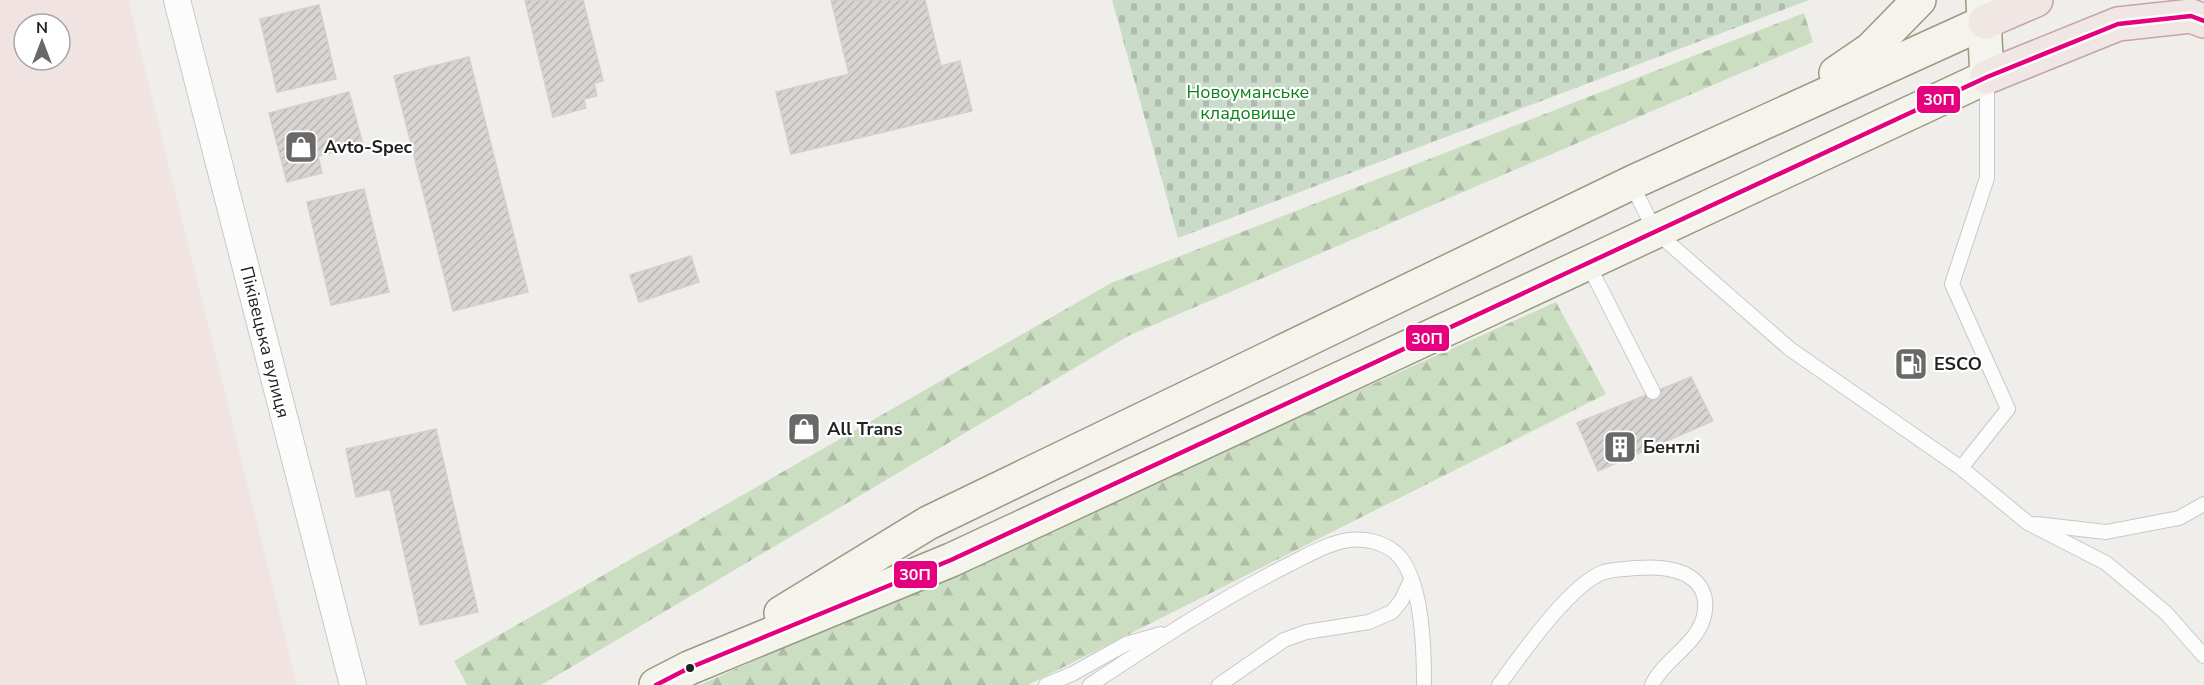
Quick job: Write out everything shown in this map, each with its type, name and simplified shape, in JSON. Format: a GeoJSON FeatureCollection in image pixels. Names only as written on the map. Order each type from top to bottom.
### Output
{"type":"FeatureCollection","features":[{"type":"Feature","properties":{"kind":"highway"},"geometry":{"type":"LineString","coordinates":[[1986,7],[2036,0]]}},
{"type":"Feature","properties":{"kind":"highway"},"geometry":{"type":"LineString","coordinates":[[1987,76],[2118,24],[2191,16],[2204,21]]}},
{"type":"Feature","properties":{"kind":"main road"},"geometry":{"type":"LineString","coordinates":[[1765,121],[1871,49],[1919,0]]}},
{"type":"Feature","properties":{"kind":"main road"},"geometry":{"type":"LineString","coordinates":[[656,685],[689,668],[928,523],[1631,183],[1765,121],[1986,7],[1987,76],[951,560],[689,668]]}},
{"type":"Feature","properties":{"kind":"street","name":"Піківецька вулиця"},"geometry":{"type":"LineString","coordinates":[[177,0],[353,685]]}},
{"type":"Feature","properties":{"kind":"lane"},"geometry":{"type":"LineString","coordinates":[[1961,468],[2008,409],[1952,285],[1987,178],[1987,76]]}},
{"type":"Feature","properties":{"kind":"lane"},"geometry":{"type":"LineString","coordinates":[[1631,183],[1655,231],[1790,350],[1961,468],[2028,523],[2106,563],[2166,613],[2204,656]]}},
{"type":"Feature","properties":{"kind":"lane"},"geometry":{"type":"LineString","coordinates":[[1587,262],[1653,392]]}},
{"type":"Feature","properties":{"kind":"lane"},"geometry":{"type":"LineString","coordinates":[[2028,523],[2106,532],[2179,518],[2204,504]]}},
{"type":"Feature","properties":{"kind":"lane"},"geometry":{"type":"LineString","coordinates":[[1090,685],[1171,632],[1280,569],[1330,545],[1347,540],[1372,541],[1386,546],[1405,565],[1411,580],[1422,637],[1424,685]]}},
{"type":"Feature","properties":{"kind":"lane"},"geometry":{"type":"LineString","coordinates":[[1499,685],[1532,640],[1577,590],[1591,579],[1605,572],[1657,566],[1687,575],[1703,590],[1706,602],[1703,619],[1695,634],[1657,676],[1652,685]]}},
{"type":"Feature","properties":{"kind":"lane"},"geometry":{"type":"LineString","coordinates":[[1219,685],[1284,640],[1306,632],[1370,622],[1392,612],[1401,601],[1411,580]]}},
{"type":"Feature","properties":{"kind":"lane"},"geometry":{"type":"LineString","coordinates":[[1046,685],[1072,674],[1126,644],[1171,632]]}},
{"type":"Feature","properties":{"kind":"shaded area"},"geometry":{"type":"Polygon","coordinates":[[[0,0],[128,0],[297,685],[0,685],[0,0]]]}},
{"type":"Feature","properties":{"kind":"green space","name":"Новоуманське кладовище"},"geometry":{"type":"Polygon","coordinates":[[[1112,0],[1809,0],[1178,238],[1112,0]]]}},
{"type":"Feature","properties":{"kind":"green space"},"geometry":{"type":"Polygon","coordinates":[[[1804,13],[1813,42],[1130,335],[541,685],[467,685],[454,661],[1111,283],[1804,13]]]}},
{"type":"Feature","properties":{"kind":"green space"},"geometry":{"type":"Polygon","coordinates":[[[1556,302],[1606,394],[1028,685],[700,685],[1556,302]]]}},
{"type":"Feature","properties":{"kind":"building"},"geometry":{"type":"Polygon","coordinates":[[[525,0],[583,0],[603,81],[594,83],[597,96],[584,99],[586,108],[553,117],[525,0]]]}},
{"type":"Feature","properties":{"kind":"building"},"geometry":{"type":"Polygon","coordinates":[[[831,0],[925,0],[941,66],[960,61],[972,111],[791,154],[776,92],[849,74],[831,0]]]}},
{"type":"Feature","properties":{"kind":"building"},"geometry":{"type":"Polygon","coordinates":[[[319,5],[336,79],[277,92],[260,19],[319,5]]]}},
{"type":"Feature","properties":{"kind":"building"},"geometry":{"type":"Polygon","coordinates":[[[469,57],[528,292],[453,311],[394,76],[469,57]]]}},
{"type":"Feature","properties":{"kind":"building"},"geometry":{"type":"Polygon","coordinates":[[[349,92],[363,145],[318,156],[322,173],[287,182],[269,113],[349,92]]]}},
{"type":"Feature","properties":{"kind":"building"},"geometry":{"type":"Polygon","coordinates":[[[364,189],[389,292],[331,305],[307,202],[364,189]]]}},
{"type":"Feature","properties":{"kind":"building"},"geometry":{"type":"Polygon","coordinates":[[[691,256],[699,282],[639,302],[630,275],[691,256]]]}},
{"type":"Feature","properties":{"kind":"building","name":"Бентлі"},"geometry":{"type":"Polygon","coordinates":[[[1691,377],[1713,421],[1598,471],[1577,423],[1691,377]]]}},
{"type":"Feature","properties":{"kind":"building"},"geometry":{"type":"Polygon","coordinates":[[[436,429],[478,612],[420,625],[390,489],[356,497],[346,449],[436,429]]]}},
{"type":"Feature","properties":{"kind":"transit line","name":"30П"},"geometry":{"type":"LineString","coordinates":[[656,685],[689,668],[951,560],[1987,77],[2118,24],[2191,16],[2204,21]]}},
{"type":"Feature","properties":{"kind":"place","name":"Avto-Spec"},"geometry":{"type":"Point","coordinates":[301,147]}},
{"type":"Feature","properties":{"kind":"place","name":"ESCO"},"geometry":{"type":"Point","coordinates":[1911,364]}},
{"type":"Feature","properties":{"kind":"place","name":"All Trans"},"geometry":{"type":"Point","coordinates":[804,429]}},
{"type":"Feature","properties":{"kind":"place","name":"Бентлі"},"geometry":{"type":"Point","coordinates":[1620,447]}}]}
